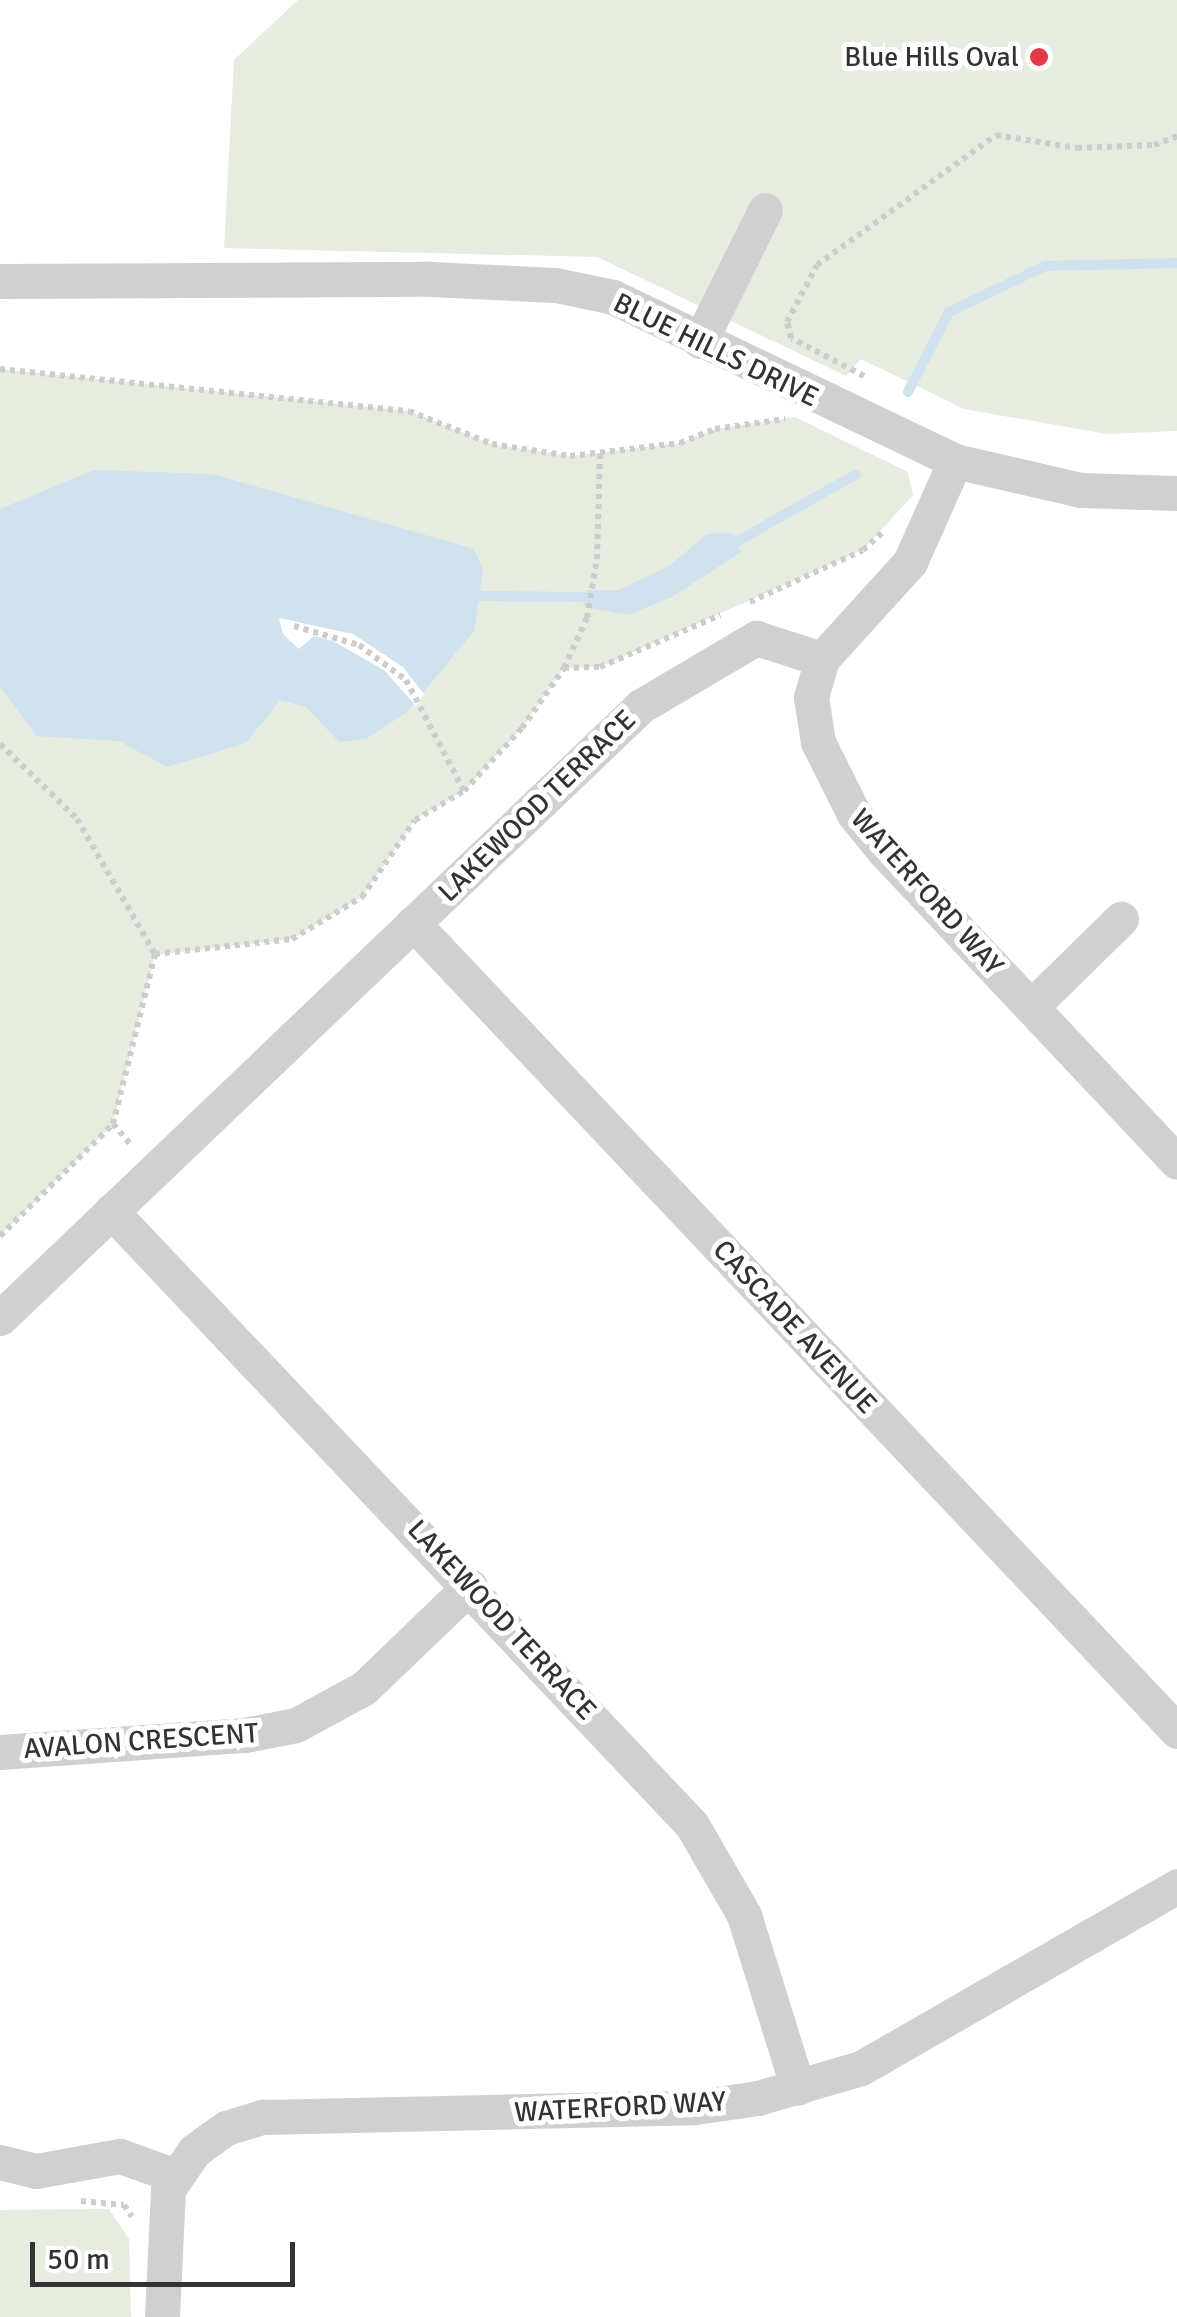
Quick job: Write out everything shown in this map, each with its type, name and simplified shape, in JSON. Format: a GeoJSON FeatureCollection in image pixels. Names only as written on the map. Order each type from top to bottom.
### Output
{"type":"FeatureCollection","features":[{"type":"Feature","properties":{"kind":"street"},"geometry":{"type":"LineString","coordinates":[[700,340],[764,210]]}},
{"type":"Feature","properties":{"kind":"street","name":"BLUE HILLS DRIVE"},"geometry":{"type":"LineString","coordinates":[[0,281],[430,278],[556,285],[613,297],[955,461],[1082,490],[1177,492]]}},
{"type":"Feature","properties":{"kind":"street"},"geometry":{"type":"LineString","coordinates":[[822,659],[910,562],[955,461]]}},
{"type":"Feature","properties":{"kind":"street","name":"LAKEWOOD TERRACE"},"geometry":{"type":"LineString","coordinates":[[0,1318],[641,706],[756,638],[822,659]]}},
{"type":"Feature","properties":{"kind":"street","name":"WATERFORD WAY"},"geometry":{"type":"LineString","coordinates":[[822,659],[813,683],[813,721],[846,801],[884,851],[1177,1162]]}},
{"type":"Feature","properties":{"kind":"street"},"geometry":{"type":"LineString","coordinates":[[1030,1006],[1121,919]]}},
{"type":"Feature","properties":{"kind":"street","name":"CASCADE AVENUE"},"geometry":{"type":"LineString","coordinates":[[413,924],[1177,1731]]}},
{"type":"Feature","properties":{"kind":"street","name":"LAKEWOOD TERRACE"},"geometry":{"type":"LineString","coordinates":[[111,1211],[676,1805],[715,1857],[751,1932],[798,2088]]}},
{"type":"Feature","properties":{"kind":"street","name":"AVALON CRESCENT"},"geometry":{"type":"LineString","coordinates":[[0,1752],[245,1736],[296,1725],[364,1688],[470,1586]]}},
{"type":"Feature","properties":{"kind":"street","name":"WATERFORD WAY"},"geometry":{"type":"LineString","coordinates":[[162,2317],[163,2226],[176,2176],[210,2138],[263,2118],[695,2108],[798,2088],[843,2076],[906,2045],[1177,1886]]}},
{"type":"Feature","properties":{"kind":"street"},"geometry":{"type":"LineString","coordinates":[[0,2162],[36,2171],[120,2156],[176,2176]]}},
{"type":"Feature","properties":{"kind":"path"},"geometry":{"type":"LineString","coordinates":[[878,388],[847,362],[791,338],[787,322],[817,265],[996,135],[1077,148],[1154,146],[1177,136]]}},
{"type":"Feature","properties":{"kind":"path"},"geometry":{"type":"LineString","coordinates":[[0,369],[409,411],[492,444],[570,456],[600,454],[794,417]]}},
{"type":"Feature","properties":{"kind":"path"},"geometry":{"type":"LineString","coordinates":[[155,954],[292,938],[362,897],[415,820],[464,791],[522,728],[564,668],[586,618],[597,559],[600,454]]}},
{"type":"Feature","properties":{"kind":"path"},"geometry":{"type":"LineString","coordinates":[[746,604],[863,550],[899,518]]}},
{"type":"Feature","properties":{"kind":"path"},"geometry":{"type":"LineString","coordinates":[[564,668],[600,667],[729,611]]}},
{"type":"Feature","properties":{"kind":"path"},"geometry":{"type":"LineString","coordinates":[[294,626],[336,634],[393,667],[418,694],[464,791]]}},
{"type":"Feature","properties":{"kind":"path"},"geometry":{"type":"LineString","coordinates":[[0,744],[77,819],[155,954],[112,1124],[0,1236]]}},
{"type":"Feature","properties":{"kind":"path"},"geometry":{"type":"LineString","coordinates":[[65,2200],[124,2206],[141,2229]]}},
{"type":"Feature","properties":{"kind":"shaded area"},"geometry":{"type":"Polygon","coordinates":[[[298,0],[1177,0],[1177,431],[1107,434],[964,409],[861,359],[846,376],[597,257],[224,248],[234,60],[298,0]]]}},
{"type":"Feature","properties":{"kind":"shaded area"},"geometry":{"type":"Polygon","coordinates":[[[0,369],[409,411],[492,444],[570,456],[680,443],[715,429],[795,417],[908,472],[913,495],[863,550],[600,667],[564,668],[522,728],[464,791],[415,820],[362,897],[292,939],[155,955],[113,1124],[0,1236],[0,369]]]}},
{"type":"Feature","properties":{"kind":"shaded area"},"geometry":{"type":"Polygon","coordinates":[[[109,2209],[129,2239],[131,2317],[0,2317],[0,2210],[109,2209]]]}},
{"type":"Feature","properties":{"kind":"water"},"geometry":{"type":"Polygon","coordinates":[[[94,470],[212,474],[474,549],[483,570],[474,631],[407,712],[366,739],[339,742],[306,707],[280,700],[246,743],[167,767],[119,741],[36,736],[0,686],[0,509],[94,470]]]}},
{"type":"Feature","properties":{"kind":"water"},"geometry":{"type":"Polygon","coordinates":[[[732,533],[741,552],[672,597],[627,615],[583,606],[587,590],[619,590],[669,566],[707,534],[732,533]]]}},
{"type":"Feature","properties":{"kind":"pier"},"geometry":{"type":"Polygon","coordinates":[[[279,618],[353,634],[403,667],[424,694],[416,706],[384,670],[333,641],[314,636],[299,649],[283,634],[279,618]]]}},
{"type":"Feature","properties":{"kind":"waterway"},"geometry":{"type":"LineString","coordinates":[[908,392],[949,312],[1045,266],[1177,263]]}},
{"type":"Feature","properties":{"kind":"waterway"},"geometry":{"type":"LineString","coordinates":[[736,542],[855,475]]}},
{"type":"Feature","properties":{"kind":"waterway"},"geometry":{"type":"LineString","coordinates":[[479,596],[585,597]]}},
{"type":"Feature","properties":{"kind":"place","name":"Blue Hills Oval"},"geometry":{"type":"Point","coordinates":[1039,57]}}]}
